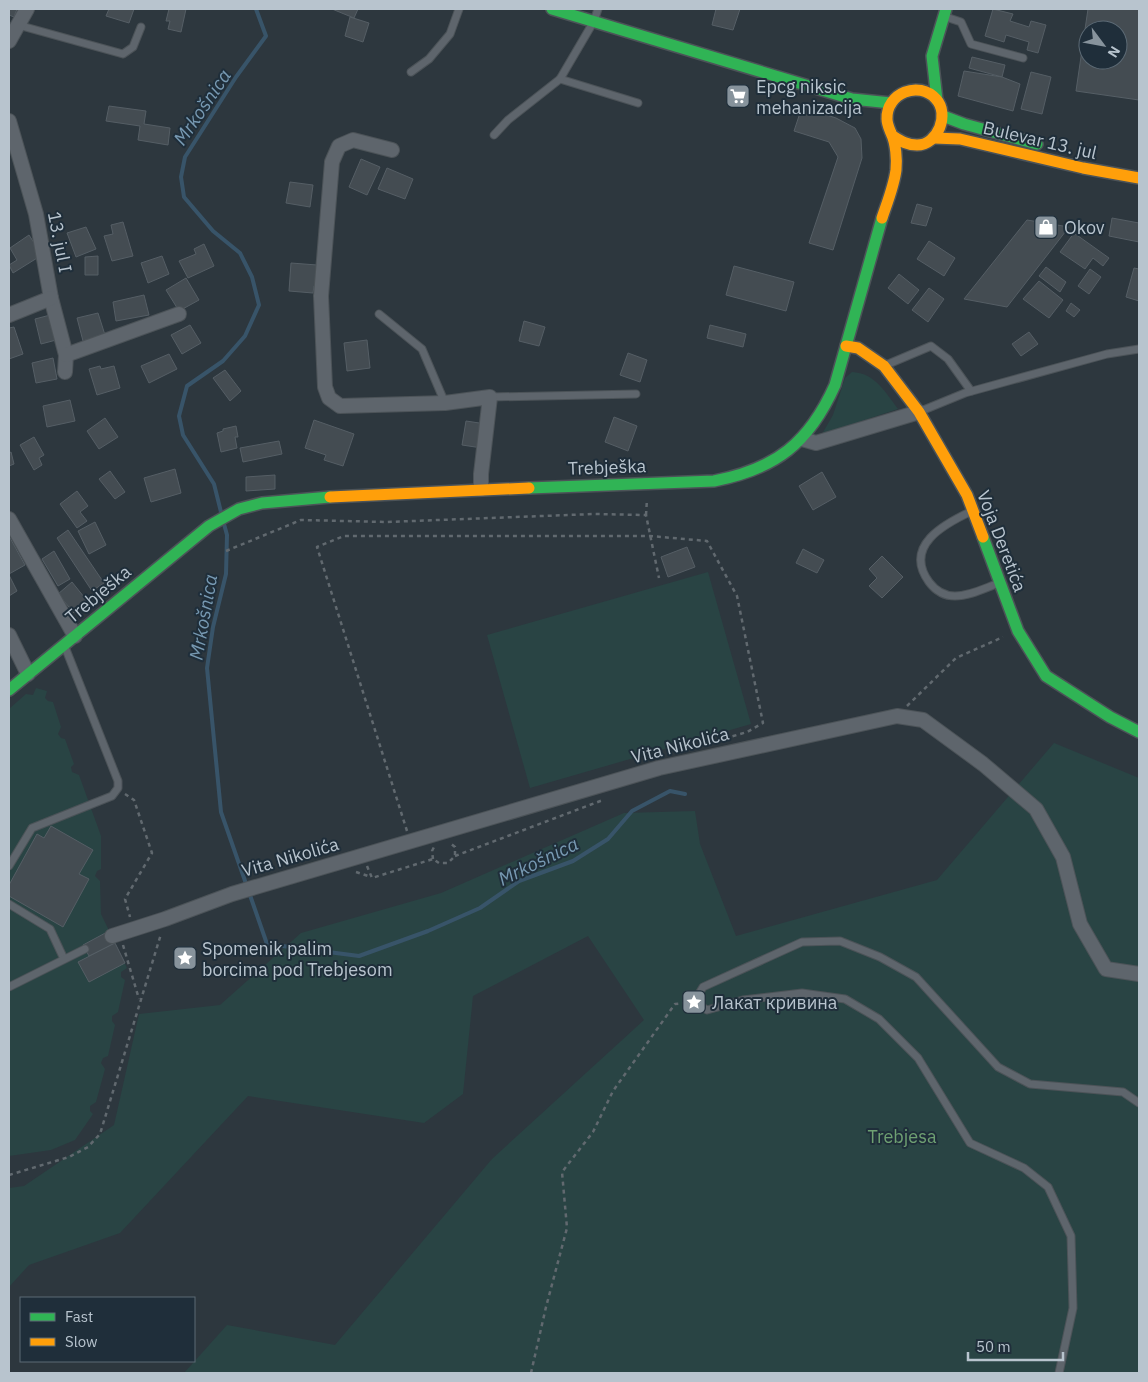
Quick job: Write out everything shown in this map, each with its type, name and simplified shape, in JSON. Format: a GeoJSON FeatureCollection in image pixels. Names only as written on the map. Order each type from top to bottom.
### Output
{"type":"FeatureCollection","features":[{"type":"Feature","properties":{"kind":"street"},"geometry":{"type":"LineString","coordinates":[[9,41],[27,9]]}},
{"type":"Feature","properties":{"kind":"street"},"geometry":{"type":"LineString","coordinates":[[552,9],[852,99],[890,103]]}},
{"type":"Feature","properties":{"kind":"street"},"geometry":{"type":"LineString","coordinates":[[906,91],[932,56],[945,12]]}},
{"type":"Feature","properties":{"kind":"street"},"geometry":{"type":"LineString","coordinates":[[932,56],[937,100],[943,116],[939,132],[928,142],[915,146],[899,141],[893,136],[886,120],[890,103],[895,98],[906,91],[914,89],[930,94],[937,100]]}},
{"type":"Feature","properties":{"kind":"street"},"geometry":{"type":"LineString","coordinates":[[852,99],[886,120]]}},
{"type":"Feature","properties":{"kind":"street","name":"Bulevar 13. jul"},"geometry":{"type":"LineString","coordinates":[[943,116],[964,124],[1050,148]]}},
{"type":"Feature","properties":{"kind":"street","name":"13. jul I"},"geometry":{"type":"LineString","coordinates":[[9,121],[36,214],[51,298],[66,355],[64,372]]}},
{"type":"Feature","properties":{"kind":"street"},"geometry":{"type":"LineString","coordinates":[[893,136],[896,170]]}},
{"type":"Feature","properties":{"kind":"street","name":"Bulevar 13. jul"},"geometry":{"type":"LineString","coordinates":[[934,138],[960,139],[1083,168],[1139,178]]}},
{"type":"Feature","properties":{"kind":"street"},"geometry":{"type":"LineString","coordinates":[[392,150],[352,140],[338,146],[332,162],[321,296],[324,387],[329,398],[340,406],[445,403],[490,397],[481,474],[481,490]]}},
{"type":"Feature","properties":{"kind":"street"},"geometry":{"type":"LineString","coordinates":[[896,170],[915,146]]}},
{"type":"Feature","properties":{"kind":"street","name":"Bulevar 13. jul"},"geometry":{"type":"LineString","coordinates":[[1108,161],[1139,166]]}},
{"type":"Feature","properties":{"kind":"street","name":"Trebješka"},"geometry":{"type":"LineString","coordinates":[[9,690],[209,526],[239,510],[262,503],[338,496],[726,480],[764,467],[802,439],[827,405],[835,385],[896,170]]}},
{"type":"Feature","properties":{"kind":"street"},"geometry":{"type":"LineString","coordinates":[[9,315],[51,298]]}},
{"type":"Feature","properties":{"kind":"street"},"geometry":{"type":"LineString","coordinates":[[66,355],[179,314]]}},
{"type":"Feature","properties":{"kind":"street","name":"Voja Deretića"},"geometry":{"type":"LineString","coordinates":[[846,346],[858,348],[884,366],[919,412],[966,495],[1018,631],[1046,676],[1110,717],[1139,732]]}},
{"type":"Feature","properties":{"kind":"street"},"geometry":{"type":"LineString","coordinates":[[802,439],[816,443],[919,412]]}},
{"type":"Feature","properties":{"kind":"street"},"geometry":{"type":"LineString","coordinates":[[9,519],[70,640]]}},
{"type":"Feature","properties":{"kind":"street"},"geometry":{"type":"LineString","coordinates":[[9,635],[28,674]]}},
{"type":"Feature","properties":{"kind":"street","name":"Vita Nikolića"},"geometry":{"type":"LineString","coordinates":[[122,932],[165,920],[232,894],[659,768],[897,716],[923,720],[983,764],[1036,809],[1064,857],[1080,924],[1106,969],[1139,974]]}},
{"type":"Feature","properties":{"kind":"lane"},"geometry":{"type":"LineString","coordinates":[[411,72],[429,59],[450,34],[459,9]]}},
{"type":"Feature","properties":{"kind":"lane"},"geometry":{"type":"LineString","coordinates":[[494,135],[508,120],[560,79],[594,21],[598,9]]}},
{"type":"Feature","properties":{"kind":"lane"},"geometry":{"type":"LineString","coordinates":[[945,12],[961,22],[971,44],[1023,58]]}},
{"type":"Feature","properties":{"kind":"lane"},"geometry":{"type":"LineString","coordinates":[[18,25],[123,54],[133,47],[141,27]]}},
{"type":"Feature","properties":{"kind":"lane"},"geometry":{"type":"LineString","coordinates":[[560,79],[638,103]]}},
{"type":"Feature","properties":{"kind":"lane"},"geometry":{"type":"LineString","coordinates":[[378,314],[422,349],[445,403]]}},
{"type":"Feature","properties":{"kind":"lane"},"geometry":{"type":"LineString","coordinates":[[884,366],[931,346],[948,359],[971,391]]}},
{"type":"Feature","properties":{"kind":"lane"},"geometry":{"type":"LineString","coordinates":[[919,412],[971,391],[1107,354],[1139,350]]}},
{"type":"Feature","properties":{"kind":"lane"},"geometry":{"type":"LineString","coordinates":[[490,397],[636,394]]}},
{"type":"Feature","properties":{"kind":"lane"},"geometry":{"type":"LineString","coordinates":[[973,511],[948,522],[926,542],[920,556],[924,575],[935,591],[954,596],[971,593],[1000,582]]}},
{"type":"Feature","properties":{"kind":"lane"},"geometry":{"type":"LineString","coordinates":[[9,866],[32,828],[112,796],[118,788],[118,781],[70,640]]}},
{"type":"Feature","properties":{"kind":"lane"},"geometry":{"type":"LineString","coordinates":[[9,904],[50,928],[64,959]]}},
{"type":"Feature","properties":{"kind":"lane"},"geometry":{"type":"LineString","coordinates":[[1059,1373],[1073,1308],[1071,1236],[1048,1187],[1024,1168],[970,1143],[918,1058],[879,1019],[845,999],[802,993],[742,1000],[707,1010],[694,1002],[703,987],[802,942],[840,941],[880,957],[916,977],[998,1067],[1030,1084],[1123,1092],[1139,1103]]}},
{"type":"Feature","properties":{"kind":"lane"},"geometry":{"type":"LineString","coordinates":[[9,987],[85,949]]}},
{"type":"Feature","properties":{"kind":"path"},"geometry":{"type":"LineString","coordinates":[[226,551],[300,520],[386,522],[594,514],[646,515],[659,578]]}},
{"type":"Feature","properties":{"kind":"path"},"geometry":{"type":"LineString","coordinates":[[410,842],[317,547],[344,536],[650,536],[707,542],[737,596],[763,722],[747,732],[709,743]]}},
{"type":"Feature","properties":{"kind":"path"},"geometry":{"type":"LineString","coordinates":[[897,716],[956,658],[1018,631]]}},
{"type":"Feature","properties":{"kind":"path"},"geometry":{"type":"LineString","coordinates":[[118,788],[134,800],[152,854],[125,899],[122,932],[140,1001]]}},
{"type":"Feature","properties":{"kind":"path"},"geometry":{"type":"LineString","coordinates":[[363,856],[372,878],[432,859],[439,863],[448,863],[455,856],[608,797]]}},
{"type":"Feature","properties":{"kind":"path"},"geometry":{"type":"LineString","coordinates":[[445,831],[448,841],[454,847],[455,856]]}},
{"type":"Feature","properties":{"kind":"path"},"geometry":{"type":"LineString","coordinates":[[9,1175],[69,1157],[88,1147],[100,1134],[165,920]]}},
{"type":"Feature","properties":{"kind":"path"},"geometry":{"type":"LineString","coordinates":[[532,1373],[546,1307],[567,1228],[562,1172],[593,1132],[613,1091],[675,1004],[685,1003]]}},
{"type":"Feature","properties":{"kind":"green space"},"geometry":{"type":"Polygon","coordinates":[[[852,372],[867,376],[879,384],[898,409],[822,434],[833,415],[845,378],[852,372]]]}},
{"type":"Feature","properties":{"kind":"green space"},"geometry":{"type":"Polygon","coordinates":[[[708,572],[751,724],[530,788],[487,635],[708,572]]]}},
{"type":"Feature","properties":{"kind":"green space"},"geometry":{"type":"Polygon","coordinates":[[[36,688],[47,691],[45,698],[53,702],[61,727],[58,734],[61,738],[65,739],[74,764],[71,767],[72,772],[79,775],[101,836],[101,869],[97,871],[95,876],[100,881],[101,914],[127,968],[121,972],[121,977],[125,980],[118,1012],[112,1016],[112,1021],[115,1025],[108,1056],[103,1058],[101,1063],[105,1069],[96,1102],[90,1106],[90,1111],[93,1114],[75,1140],[51,1150],[9,1156],[9,709],[26,694],[33,695],[36,688]]]}},
{"type":"Feature","properties":{"kind":"green space","name":"Trebjesa"},"geometry":{"type":"Polygon","coordinates":[[[1054,743],[1139,778],[1139,1373],[184,1373],[227,1325],[335,1345],[492,1159],[644,1020],[588,936],[473,996],[463,1094],[424,1123],[248,1096],[120,1233],[29,1265],[9,1287],[9,1188],[24,1186],[114,1125],[139,1014],[220,1005],[301,933],[441,893],[624,813],[695,811],[700,844],[736,936],[937,880],[1054,743]]]}},
{"type":"Feature","properties":{"kind":"building"},"geometry":{"type":"Polygon","coordinates":[[[9,9],[17,9],[14,17],[9,15],[9,9]]]}},
{"type":"Feature","properties":{"kind":"building"},"geometry":{"type":"Polygon","coordinates":[[[109,9],[134,9],[129,23],[106,16],[109,9]]]}},
{"type":"Feature","properties":{"kind":"building"},"geometry":{"type":"Polygon","coordinates":[[[169,9],[186,9],[181,32],[168,29],[170,21],[166,21],[169,9]]]}},
{"type":"Feature","properties":{"kind":"building"},"geometry":{"type":"Polygon","coordinates":[[[332,9],[358,9],[354,18],[332,9]]]}},
{"type":"Feature","properties":{"kind":"building"},"geometry":{"type":"Polygon","coordinates":[[[716,9],[740,9],[733,30],[712,25],[716,9]]]}},
{"type":"Feature","properties":{"kind":"building"},"geometry":{"type":"Polygon","coordinates":[[[993,9],[1013,14],[1010,21],[1029,27],[1031,21],[1046,25],[1038,53],[1027,50],[1029,42],[1006,35],[1004,42],[985,36],[993,9]]]}},
{"type":"Feature","properties":{"kind":"building"},"geometry":{"type":"Polygon","coordinates":[[[1088,9],[1139,9],[1139,100],[1076,91],[1079,70],[1128,70],[1128,20],[1086,20],[1088,9]]]}},
{"type":"Feature","properties":{"kind":"building"},"geometry":{"type":"Polygon","coordinates":[[[350,17],[369,23],[363,42],[345,36],[350,17]]]}},
{"type":"Feature","properties":{"kind":"building"},"geometry":{"type":"Polygon","coordinates":[[[972,57],[1005,65],[1002,77],[969,68],[972,57]]]}},
{"type":"Feature","properties":{"kind":"building"},"geometry":{"type":"Polygon","coordinates":[[[964,71],[1002,77],[1020,84],[1013,111],[958,96],[964,71]]]}},
{"type":"Feature","properties":{"kind":"building"},"geometry":{"type":"Polygon","coordinates":[[[1031,72],[1051,77],[1042,114],[1021,109],[1031,72]]]}},
{"type":"Feature","properties":{"kind":"building"},"geometry":{"type":"Polygon","coordinates":[[[109,106],[146,111],[144,124],[170,128],[168,145],[138,140],[140,126],[106,121],[109,106]]]}},
{"type":"Feature","properties":{"kind":"building"},"geometry":{"type":"Polygon","coordinates":[[[802,107],[836,118],[855,128],[861,139],[862,158],[833,250],[809,243],[838,157],[829,142],[794,131],[802,107]]]}},
{"type":"Feature","properties":{"kind":"building"},"geometry":{"type":"Polygon","coordinates":[[[361,159],[380,167],[367,195],[349,187],[361,159]]]}},
{"type":"Feature","properties":{"kind":"building"},"geometry":{"type":"Polygon","coordinates":[[[387,168],[413,179],[405,199],[378,189],[387,168]]]}},
{"type":"Feature","properties":{"kind":"building"},"geometry":{"type":"Polygon","coordinates":[[[290,182],[313,185],[310,207],[286,203],[290,182]]]}},
{"type":"Feature","properties":{"kind":"building"},"geometry":{"type":"Polygon","coordinates":[[[917,204],[932,208],[926,226],[911,223],[917,204]]]}},
{"type":"Feature","properties":{"kind":"building"},"geometry":{"type":"Polygon","coordinates":[[[1112,218],[1139,223],[1139,242],[1109,236],[1112,218]]]}},
{"type":"Feature","properties":{"kind":"building"},"geometry":{"type":"Polygon","coordinates":[[[1027,220],[1069,227],[1007,307],[964,299],[1027,220]]]}},
{"type":"Feature","properties":{"kind":"building"},"geometry":{"type":"Polygon","coordinates":[[[123,222],[133,256],[112,261],[104,236],[113,234],[111,225],[123,222]]]}},
{"type":"Feature","properties":{"kind":"building"},"geometry":{"type":"Polygon","coordinates":[[[86,227],[96,249],[76,257],[67,233],[86,227]]]}},
{"type":"Feature","properties":{"kind":"building"},"geometry":{"type":"Polygon","coordinates":[[[1074,233],[1109,258],[1103,266],[1093,258],[1085,269],[1060,252],[1074,233]]]}},
{"type":"Feature","properties":{"kind":"building"},"geometry":{"type":"Polygon","coordinates":[[[29,235],[42,255],[13,273],[9,265],[17,260],[10,248],[29,235]]]}},
{"type":"Feature","properties":{"kind":"building"},"geometry":{"type":"Polygon","coordinates":[[[929,241],[955,258],[944,276],[917,259],[929,241]]]}},
{"type":"Feature","properties":{"kind":"building"},"geometry":{"type":"Polygon","coordinates":[[[204,244],[214,266],[188,278],[179,261],[196,254],[194,249],[204,244]]]}},
{"type":"Feature","properties":{"kind":"building"},"geometry":{"type":"Polygon","coordinates":[[[98,256],[98,275],[85,275],[85,257],[98,256]]]}},
{"type":"Feature","properties":{"kind":"building"},"geometry":{"type":"Polygon","coordinates":[[[162,256],[169,274],[148,283],[141,263],[162,256]]]}},
{"type":"Feature","properties":{"kind":"building"},"geometry":{"type":"Polygon","coordinates":[[[291,263],[317,265],[313,293],[289,291],[291,263]]]}},
{"type":"Feature","properties":{"kind":"building"},"geometry":{"type":"Polygon","coordinates":[[[734,266],[794,282],[786,311],[726,295],[734,266]]]}},
{"type":"Feature","properties":{"kind":"building"},"geometry":{"type":"Polygon","coordinates":[[[1046,267],[1066,282],[1060,292],[1039,276],[1046,267]]]}},
{"type":"Feature","properties":{"kind":"building"},"geometry":{"type":"Polygon","coordinates":[[[1134,268],[1139,269],[1139,301],[1126,297],[1134,268]]]}},
{"type":"Feature","properties":{"kind":"building"},"geometry":{"type":"Polygon","coordinates":[[[1090,269],[1101,277],[1089,294],[1078,286],[1090,269]]]}},
{"type":"Feature","properties":{"kind":"building"},"geometry":{"type":"Polygon","coordinates":[[[899,274],[919,290],[908,304],[888,288],[899,274]]]}},
{"type":"Feature","properties":{"kind":"building"},"geometry":{"type":"Polygon","coordinates":[[[186,278],[199,300],[179,311],[166,290],[186,278]]]}},
{"type":"Feature","properties":{"kind":"building"},"geometry":{"type":"Polygon","coordinates":[[[1039,281],[1063,300],[1049,318],[1023,299],[1039,281]]]}},
{"type":"Feature","properties":{"kind":"building"},"geometry":{"type":"Polygon","coordinates":[[[929,288],[944,299],[928,322],[912,310],[929,288]]]}},
{"type":"Feature","properties":{"kind":"building"},"geometry":{"type":"Polygon","coordinates":[[[144,295],[149,315],[116,321],[113,302],[144,295]]]}},
{"type":"Feature","properties":{"kind":"building"},"geometry":{"type":"Polygon","coordinates":[[[1071,303],[1080,310],[1074,317],[1066,311],[1071,303]]]}},
{"type":"Feature","properties":{"kind":"building"},"geometry":{"type":"Polygon","coordinates":[[[98,313],[105,335],[83,341],[77,318],[98,313]]]}},
{"type":"Feature","properties":{"kind":"building"},"geometry":{"type":"Polygon","coordinates":[[[54,314],[60,339],[41,344],[35,319],[54,314]]]}},
{"type":"Feature","properties":{"kind":"building"},"geometry":{"type":"Polygon","coordinates":[[[524,321],[545,327],[539,346],[519,341],[524,321]]]}},
{"type":"Feature","properties":{"kind":"building"},"geometry":{"type":"Polygon","coordinates":[[[190,325],[201,343],[182,354],[171,335],[190,325]]]}},
{"type":"Feature","properties":{"kind":"building"},"geometry":{"type":"Polygon","coordinates":[[[710,325],[746,334],[743,347],[707,338],[710,325]]]}},
{"type":"Feature","properties":{"kind":"building"},"geometry":{"type":"Polygon","coordinates":[[[14,327],[23,354],[9,359],[9,328],[14,327]]]}},
{"type":"Feature","properties":{"kind":"building"},"geometry":{"type":"Polygon","coordinates":[[[1029,332],[1038,344],[1021,356],[1012,344],[1029,332]]]}},
{"type":"Feature","properties":{"kind":"building"},"geometry":{"type":"Polygon","coordinates":[[[367,340],[370,368],[347,371],[344,343],[367,340]]]}},
{"type":"Feature","properties":{"kind":"building"},"geometry":{"type":"Polygon","coordinates":[[[628,353],[647,360],[640,382],[620,375],[628,353]]]}},
{"type":"Feature","properties":{"kind":"building"},"geometry":{"type":"Polygon","coordinates":[[[169,354],[177,369],[149,383],[141,366],[169,354]]]}},
{"type":"Feature","properties":{"kind":"building"},"geometry":{"type":"Polygon","coordinates":[[[53,358],[57,379],[36,383],[32,363],[53,358]]]}},
{"type":"Feature","properties":{"kind":"building"},"geometry":{"type":"Polygon","coordinates":[[[100,366],[101,369],[114,366],[120,388],[97,395],[89,369],[100,366]]]}},
{"type":"Feature","properties":{"kind":"building"},"geometry":{"type":"Polygon","coordinates":[[[225,370],[241,391],[230,401],[213,378],[225,370]]]}},
{"type":"Feature","properties":{"kind":"building"},"geometry":{"type":"Polygon","coordinates":[[[70,400],[75,421],[47,427],[43,406],[70,400]]]}},
{"type":"Feature","properties":{"kind":"building"},"geometry":{"type":"Polygon","coordinates":[[[614,417],[637,426],[628,451],[605,442],[614,417]]]}},
{"type":"Feature","properties":{"kind":"building"},"geometry":{"type":"Polygon","coordinates":[[[105,418],[118,437],[99,449],[87,431],[105,418]]]}},
{"type":"Feature","properties":{"kind":"building"},"geometry":{"type":"Polygon","coordinates":[[[314,420],[354,434],[343,466],[324,460],[326,455],[305,448],[314,420]]]}},
{"type":"Feature","properties":{"kind":"building"},"geometry":{"type":"Polygon","coordinates":[[[466,421],[486,424],[482,448],[462,445],[466,421]]]}},
{"type":"Feature","properties":{"kind":"building"},"geometry":{"type":"Polygon","coordinates":[[[236,426],[237,448],[221,452],[217,433],[223,431],[223,429],[236,426]]]}},
{"type":"Feature","properties":{"kind":"building"},"geometry":{"type":"Polygon","coordinates":[[[34,437],[44,455],[39,458],[42,465],[34,470],[20,445],[34,437]]]}},
{"type":"Feature","properties":{"kind":"building"},"geometry":{"type":"Polygon","coordinates":[[[279,441],[282,454],[243,462],[240,448],[279,441]]]}},
{"type":"Feature","properties":{"kind":"building"},"geometry":{"type":"Polygon","coordinates":[[[11,452],[14,464],[9,466],[9,453],[11,452]]]}},
{"type":"Feature","properties":{"kind":"building"},"geometry":{"type":"Polygon","coordinates":[[[175,469],[181,493],[151,502],[144,478],[175,469]]]}},
{"type":"Feature","properties":{"kind":"building"},"geometry":{"type":"Polygon","coordinates":[[[110,471],[125,492],[115,499],[99,479],[110,471]]]}},
{"type":"Feature","properties":{"kind":"building"},"geometry":{"type":"Polygon","coordinates":[[[822,472],[836,497],[813,510],[799,486],[822,472]]]}},
{"type":"Feature","properties":{"kind":"building"},"geometry":{"type":"Polygon","coordinates":[[[275,475],[275,489],[246,491],[246,477],[275,475]]]}},
{"type":"Feature","properties":{"kind":"building"},"geometry":{"type":"Polygon","coordinates":[[[77,491],[88,506],[80,512],[87,521],[77,528],[60,504],[77,491]]]}},
{"type":"Feature","properties":{"kind":"building"},"geometry":{"type":"Polygon","coordinates":[[[95,522],[106,545],[89,554],[78,531],[95,522]]]}},
{"type":"Feature","properties":{"kind":"building"},"geometry":{"type":"Polygon","coordinates":[[[68,530],[104,583],[92,591],[57,538],[68,530]]]}},
{"type":"Feature","properties":{"kind":"building"},"geometry":{"type":"Polygon","coordinates":[[[9,536],[25,565],[9,574],[9,536]]]}},
{"type":"Feature","properties":{"kind":"building"},"geometry":{"type":"Polygon","coordinates":[[[687,547],[695,567],[668,577],[661,557],[687,547]]]}},
{"type":"Feature","properties":{"kind":"building"},"geometry":{"type":"Polygon","coordinates":[[[803,549],[824,560],[817,573],[796,563],[803,549]]]}},
{"type":"Feature","properties":{"kind":"building"},"geometry":{"type":"Polygon","coordinates":[[[54,551],[70,579],[58,586],[42,559],[54,551]]]}},
{"type":"Feature","properties":{"kind":"building"},"geometry":{"type":"Polygon","coordinates":[[[882,556],[903,577],[882,598],[869,586],[877,578],[869,569],[882,556]]]}},
{"type":"Feature","properties":{"kind":"building"},"geometry":{"type":"Polygon","coordinates":[[[9,575],[17,591],[9,596],[9,575]]]}},
{"type":"Feature","properties":{"kind":"building"},"geometry":{"type":"Polygon","coordinates":[[[72,582],[88,602],[74,613],[58,594],[72,582]]]}},
{"type":"Feature","properties":{"kind":"building"},"geometry":{"type":"Polygon","coordinates":[[[51,826],[93,850],[79,874],[89,879],[63,927],[9,896],[9,885],[37,834],[44,838],[51,826]]]}},
{"type":"Feature","properties":{"kind":"building"},"geometry":{"type":"Polygon","coordinates":[[[109,931],[115,943],[89,956],[83,945],[109,931]]]}},
{"type":"Feature","properties":{"kind":"building"},"geometry":{"type":"Polygon","coordinates":[[[115,943],[125,963],[89,982],[78,962],[115,943]]]}},
{"type":"Feature","properties":{"kind":"waterway","name":"Mrkošnica"},"geometry":{"type":"LineString","coordinates":[[221,512],[214,484],[183,435],[179,416],[187,386],[223,361],[245,336],[259,305],[252,277],[240,253],[213,231],[184,197],[181,177],[185,157],[236,77],[266,36],[256,9]]}},
{"type":"Feature","properties":{"kind":"waterway","name":"Mrkošnica"},"geometry":{"type":"LineString","coordinates":[[224,524],[227,535],[226,574],[213,627],[207,668],[221,812],[267,944],[359,956],[428,931],[480,908],[519,881],[573,861],[608,839],[632,811],[670,791],[685,794]]}},
{"type":"Feature","properties":{"kind":"traffic: fast"},"geometry":{"type":"LineString","coordinates":[[552,9],[852,99],[891,103]]}},
{"type":"Feature","properties":{"kind":"traffic: fast"},"geometry":{"type":"LineString","coordinates":[[937,100],[932,56],[946,9]]}},
{"type":"Feature","properties":{"kind":"traffic: fast"},"geometry":{"type":"LineString","coordinates":[[943,116],[964,124],[1037,144]]}},
{"type":"Feature","properties":{"kind":"traffic: fast"},"geometry":{"type":"LineString","coordinates":[[529,488],[714,481],[755,469],[773,461],[788,450],[802,438],[814,423],[835,385],[882,218]]}},
{"type":"Feature","properties":{"kind":"traffic: fast"},"geometry":{"type":"LineString","coordinates":[[9,690],[209,526],[239,509],[262,503],[330,497]]}},
{"type":"Feature","properties":{"kind":"traffic: fast"},"geometry":{"type":"LineString","coordinates":[[983,537],[1018,631],[1046,676],[1110,717],[1139,732]]}},
{"type":"Feature","properties":{"kind":"traffic: slow"},"geometry":{"type":"LineString","coordinates":[[882,218],[892,188],[896,166],[895,146],[887,123],[888,110],[898,96],[913,90],[929,93],[936,99],[940,105],[942,120],[940,128],[931,140],[924,144],[913,145],[893,136]]}},
{"type":"Feature","properties":{"kind":"traffic: slow"},"geometry":{"type":"LineString","coordinates":[[934,138],[960,139],[1083,168],[1139,178]]}},
{"type":"Feature","properties":{"kind":"traffic: slow"},"geometry":{"type":"LineString","coordinates":[[846,346],[858,348],[884,366],[919,412],[967,495],[983,537]]}},
{"type":"Feature","properties":{"kind":"traffic: slow"},"geometry":{"type":"LineString","coordinates":[[330,497],[529,488]]}},
{"type":"Feature","properties":{"kind":"place","name":"Epcg niksic mehanizacija"},"geometry":{"type":"Point","coordinates":[738,96]}},
{"type":"Feature","properties":{"kind":"place","name":"Okov"},"geometry":{"type":"Point","coordinates":[1046,227]}},
{"type":"Feature","properties":{"kind":"place","name":"Spomenik palim borcima pod Trebjesom"},"geometry":{"type":"Point","coordinates":[185,958]}},
{"type":"Feature","properties":{"kind":"place","name":"Лакат кривина"},"geometry":{"type":"Point","coordinates":[694,1002]}}]}
